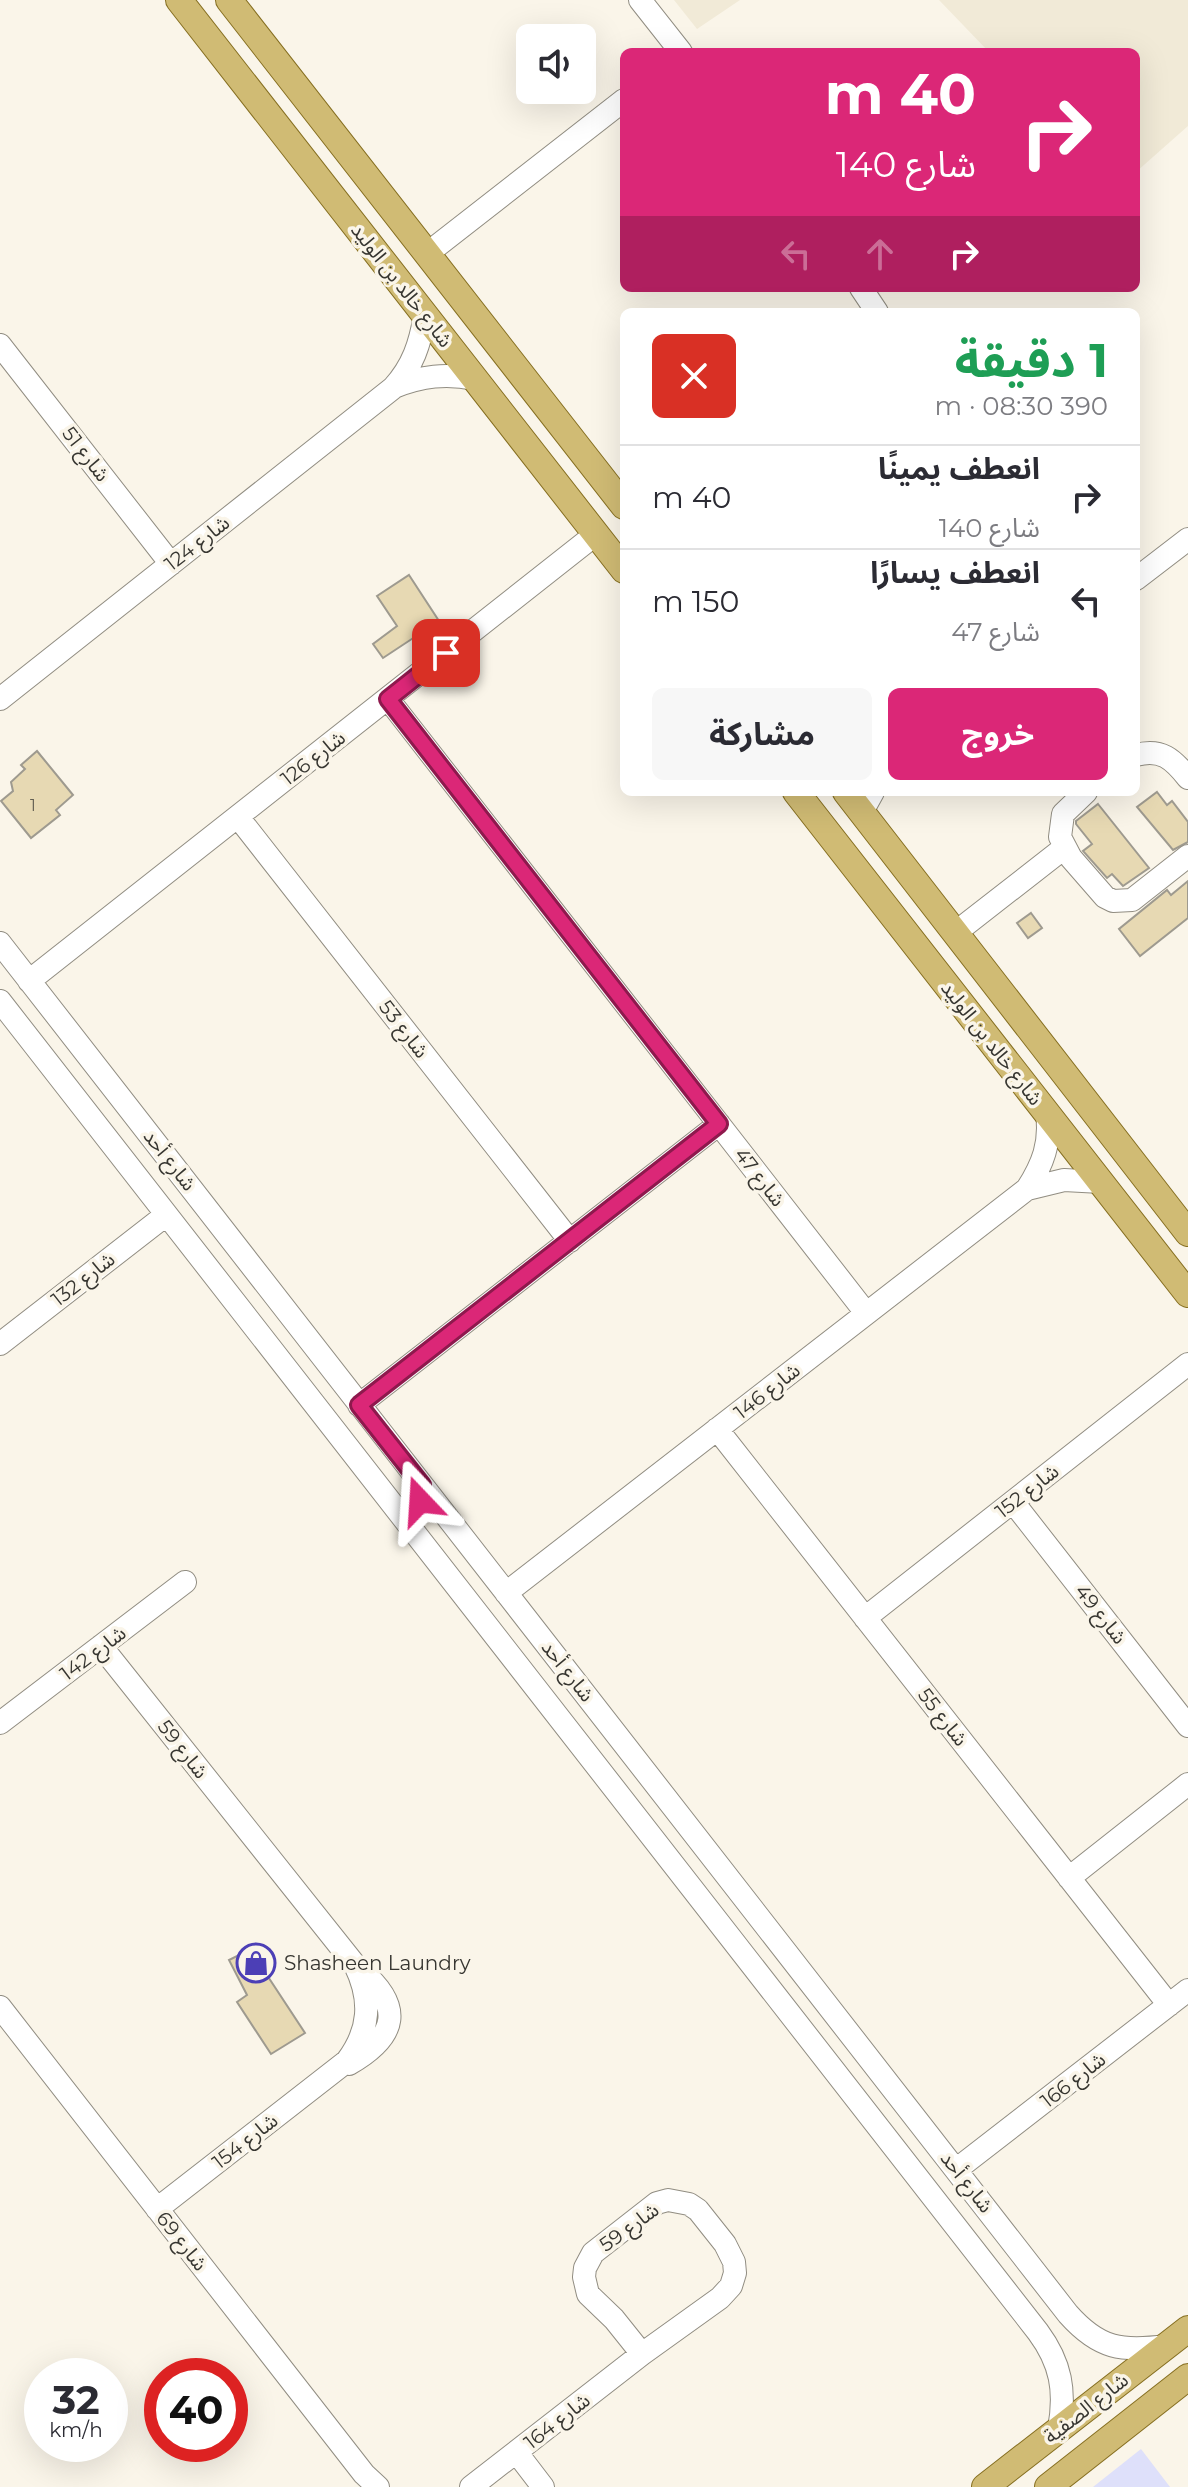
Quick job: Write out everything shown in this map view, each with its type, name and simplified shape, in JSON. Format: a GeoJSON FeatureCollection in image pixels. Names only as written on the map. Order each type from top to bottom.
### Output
{"type":"FeatureCollection","features":[{"type":"Feature","properties":{"kind":"main road","name":"شارع خالد بن الوليد"},"geometry":{"type":"LineString","coordinates":[[179,0],[620,565]]}},
{"type":"Feature","properties":{"kind":"main road","name":"شارع خالد بن الوليد"},"geometry":{"type":"LineString","coordinates":[[229,0],[620,501]]}},
{"type":"Feature","properties":{"kind":"main road","name":"شارع خالد بن الوليد"},"geometry":{"type":"LineString","coordinates":[[799,796],[1188,1294]]}},
{"type":"Feature","properties":{"kind":"main road","name":"شارع خالد بن الوليد"},"geometry":{"type":"LineString","coordinates":[[860,799],[955,933],[1188,1233]]}},
{"type":"Feature","properties":{"kind":"main road","name":"شارع الصفية"},"geometry":{"type":"LineString","coordinates":[[985,2487],[1188,2329]]}},
{"type":"Feature","properties":{"kind":"main road","name":"شارع الصفية"},"geometry":{"type":"LineString","coordinates":[[1048,2487],[1188,2377]]}},
{"type":"Feature","properties":{"kind":"street"},"geometry":{"type":"LineString","coordinates":[[640,0],[678,48]]}},
{"type":"Feature","properties":{"kind":"street"},"geometry":{"type":"LineString","coordinates":[[428,253],[620,103]]}},
{"type":"Feature","properties":{"kind":"street","name":"شارع 124"},"geometry":{"type":"LineString","coordinates":[[0,699],[393,388],[407,373],[416,356],[425,315]]}},
{"type":"Feature","properties":{"kind":"street","name":"شارع 51"},"geometry":{"type":"LineString","coordinates":[[0,345],[171,564]]}},
{"type":"Feature","properties":{"kind":"street","name":"شارع 124"},"geometry":{"type":"LineString","coordinates":[[393,388],[434,375],[475,379]]}},
{"type":"Feature","properties":{"kind":"street","name":"شارع 126"},"geometry":{"type":"LineString","coordinates":[[29,981],[596,534]]}},
{"type":"Feature","properties":{"kind":"street"},"geometry":{"type":"LineString","coordinates":[[1140,576],[1188,539]]}},
{"type":"Feature","properties":{"kind":"street","name":"شارع 47"},"geometry":{"type":"LineString","coordinates":[[388,699],[866,1313]]}},
{"type":"Feature","properties":{"kind":"street"},"geometry":{"type":"LineString","coordinates":[[1140,755],[1158,753],[1168,757],[1188,778]]}},
{"type":"Feature","properties":{"kind":"street"},"geometry":{"type":"LineString","coordinates":[[1082,796],[1063,814],[1059,825],[1060,837],[1064,848],[1105,897],[1123,902],[1140,895],[1188,856]]}},
{"type":"Feature","properties":{"kind":"street","name":"شارع 53"},"geometry":{"type":"LineString","coordinates":[[238,817],[570,1241]]}},
{"type":"Feature","properties":{"kind":"street"},"geometry":{"type":"LineString","coordinates":[[955,933],[1064,848]]}},
{"type":"Feature","properties":{"kind":"street","name":"شارع أحد"},"geometry":{"type":"LineString","coordinates":[[0,943],[1081,2329],[1114,2347],[1134,2350],[1166,2346]]}},
{"type":"Feature","properties":{"kind":"street","name":"شارع أحد"},"geometry":{"type":"LineString","coordinates":[[0,1001],[999,2280],[1050,2349],[1059,2367],[1063,2387],[1059,2429]]}},
{"type":"Feature","properties":{"kind":"street"},"geometry":{"type":"LineString","coordinates":[[22,1028],[22,1019],[33,1006],[50,1006]]}},
{"type":"Feature","properties":{"kind":"street","name":"شارع 146"},"geometry":{"type":"LineString","coordinates":[[1027,1189],[1046,1153],[1050,1133],[1047,1114]]}},
{"type":"Feature","properties":{"kind":"street"},"geometry":{"type":"LineString","coordinates":[[359,1405],[719,1124]]}},
{"type":"Feature","properties":{"kind":"street","name":"شارع 146"},"geometry":{"type":"LineString","coordinates":[[506,1593],[1027,1189],[1064,1180],[1101,1182]]}},
{"type":"Feature","properties":{"kind":"street","name":"شارع 132"},"geometry":{"type":"LineString","coordinates":[[0,1344],[166,1215]]}},
{"type":"Feature","properties":{"kind":"street","name":"شارع 152"},"geometry":{"type":"LineString","coordinates":[[865,1618],[1188,1364]]}},
{"type":"Feature","properties":{"kind":"street","name":"شارع 55"},"geometry":{"type":"LineString","coordinates":[[717,1429],[1169,2005]]}},
{"type":"Feature","properties":{"kind":"street"},"geometry":{"type":"LineString","coordinates":[[397,1509],[406,1510],[420,1501],[422,1485]]}},
{"type":"Feature","properties":{"kind":"street","name":"شارع 49"},"geometry":{"type":"LineString","coordinates":[[1013,1502],[1188,1726]]}},
{"type":"Feature","properties":{"kind":"street","name":"شارع 142"},"geometry":{"type":"LineString","coordinates":[[0,1723],[185,1582]]}},
{"type":"Feature","properties":{"kind":"street","name":"شارع 59"},"geometry":{"type":"LineString","coordinates":[[101,1646],[355,1965],[381,1989],[386,1998],[389,2020],[381,2041],[372,2050],[334,2072]]}},
{"type":"Feature","properties":{"kind":"street"},"geometry":{"type":"LineString","coordinates":[[1069,1878],[1188,1784]]}},
{"type":"Feature","properties":{"kind":"street"},"geometry":{"type":"LineString","coordinates":[[675,1866],[704,1843]]}},
{"type":"Feature","properties":{"kind":"street","name":"شارع 166"},"geometry":{"type":"LineString","coordinates":[[957,2169],[1188,1990]]}},
{"type":"Feature","properties":{"kind":"street","name":"شارع 69"},"geometry":{"type":"LineString","coordinates":[[0,2007],[371,2483]]}},
{"type":"Feature","properties":{"kind":"street","name":"شارع 154"},"geometry":{"type":"LineString","coordinates":[[157,2209],[334,2072]]}},
{"type":"Feature","properties":{"kind":"street","name":"شارع 59"},"geometry":{"type":"LineString","coordinates":[[642,2354],[614,2319],[599,2289],[598,2271],[627,2232],[669,2212],[686,2215],[708,2229],[719,2254],[721,2265],[714,2290],[691,2318]]}},
{"type":"Feature","properties":{"kind":"street"},"geometry":{"type":"LineString","coordinates":[[999,2280],[1015,2280],[1022,2275],[1027,2259]]}},
{"type":"Feature","properties":{"kind":"street","name":"شارع 164"},"geometry":{"type":"LineString","coordinates":[[471,2487],[691,2318]]}},
{"type":"Feature","properties":{"kind":"street"},"geometry":{"type":"LineString","coordinates":[[517,2453],[543,2487]]}},
{"type":"Feature","properties":{"kind":"shaded area"},"geometry":{"type":"Polygon","coordinates":[[[674,0],[740,0],[697,29],[674,0]]]}},
{"type":"Feature","properties":{"kind":"shaded area"},"geometry":{"type":"Polygon","coordinates":[[[939,0],[1188,0],[1188,126],[1140,168],[1140,48],[985,48],[939,0]]]}},
{"type":"Feature","properties":{"kind":"shaded area"},"geometry":{"type":"Polygon","coordinates":[[[1141,2449],[1170,2487],[1093,2487],[1141,2449]]]}},
{"type":"Feature","properties":{"kind":"building"},"geometry":{"type":"Polygon","coordinates":[[[409,575],[439,621],[383,658],[373,644],[397,626],[377,596],[409,575]]]}},
{"type":"Feature","properties":{"kind":"building"},"geometry":{"type":"Polygon","coordinates":[[[37,751],[73,795],[56,810],[60,815],[31,838],[1,801],[13,791],[11,782],[25,769],[21,765],[37,751]]]}},
{"type":"Feature","properties":{"kind":"building"},"geometry":{"type":"Polygon","coordinates":[[[1157,792],[1167,805],[1172,801],[1188,822],[1188,842],[1173,850],[1137,807],[1157,792]]]}},
{"type":"Feature","properties":{"kind":"building"},"geometry":{"type":"Polygon","coordinates":[[[1098,804],[1149,868],[1123,886],[1112,874],[1107,878],[1083,851],[1092,844],[1076,821],[1098,804]]]}},
{"type":"Feature","properties":{"kind":"building"},"geometry":{"type":"Polygon","coordinates":[[[1188,881],[1188,918],[1140,956],[1119,929],[1167,890],[1171,895],[1188,881]]]}},
{"type":"Feature","properties":{"kind":"building"},"geometry":{"type":"Polygon","coordinates":[[[1031,913],[1042,928],[1028,938],[1017,923],[1031,913]]]}},
{"type":"Feature","properties":{"kind":"building"},"geometry":{"type":"Polygon","coordinates":[[[253,1948],[261,1966],[305,2033],[271,2054],[237,2002],[247,1995],[229,1960],[253,1948]]]}},
{"type":"Feature","properties":{"kind":"place","name":"Shasheen Laundry"},"geometry":{"type":"Point","coordinates":[256,1963]}},
{"type":"Feature","properties":{"kind":"route"},"geometry":{"type":"LineString","coordinates":[[420,1501],[422,1485],[359,1405],[719,1124],[388,699],[446,653]]}}]}
